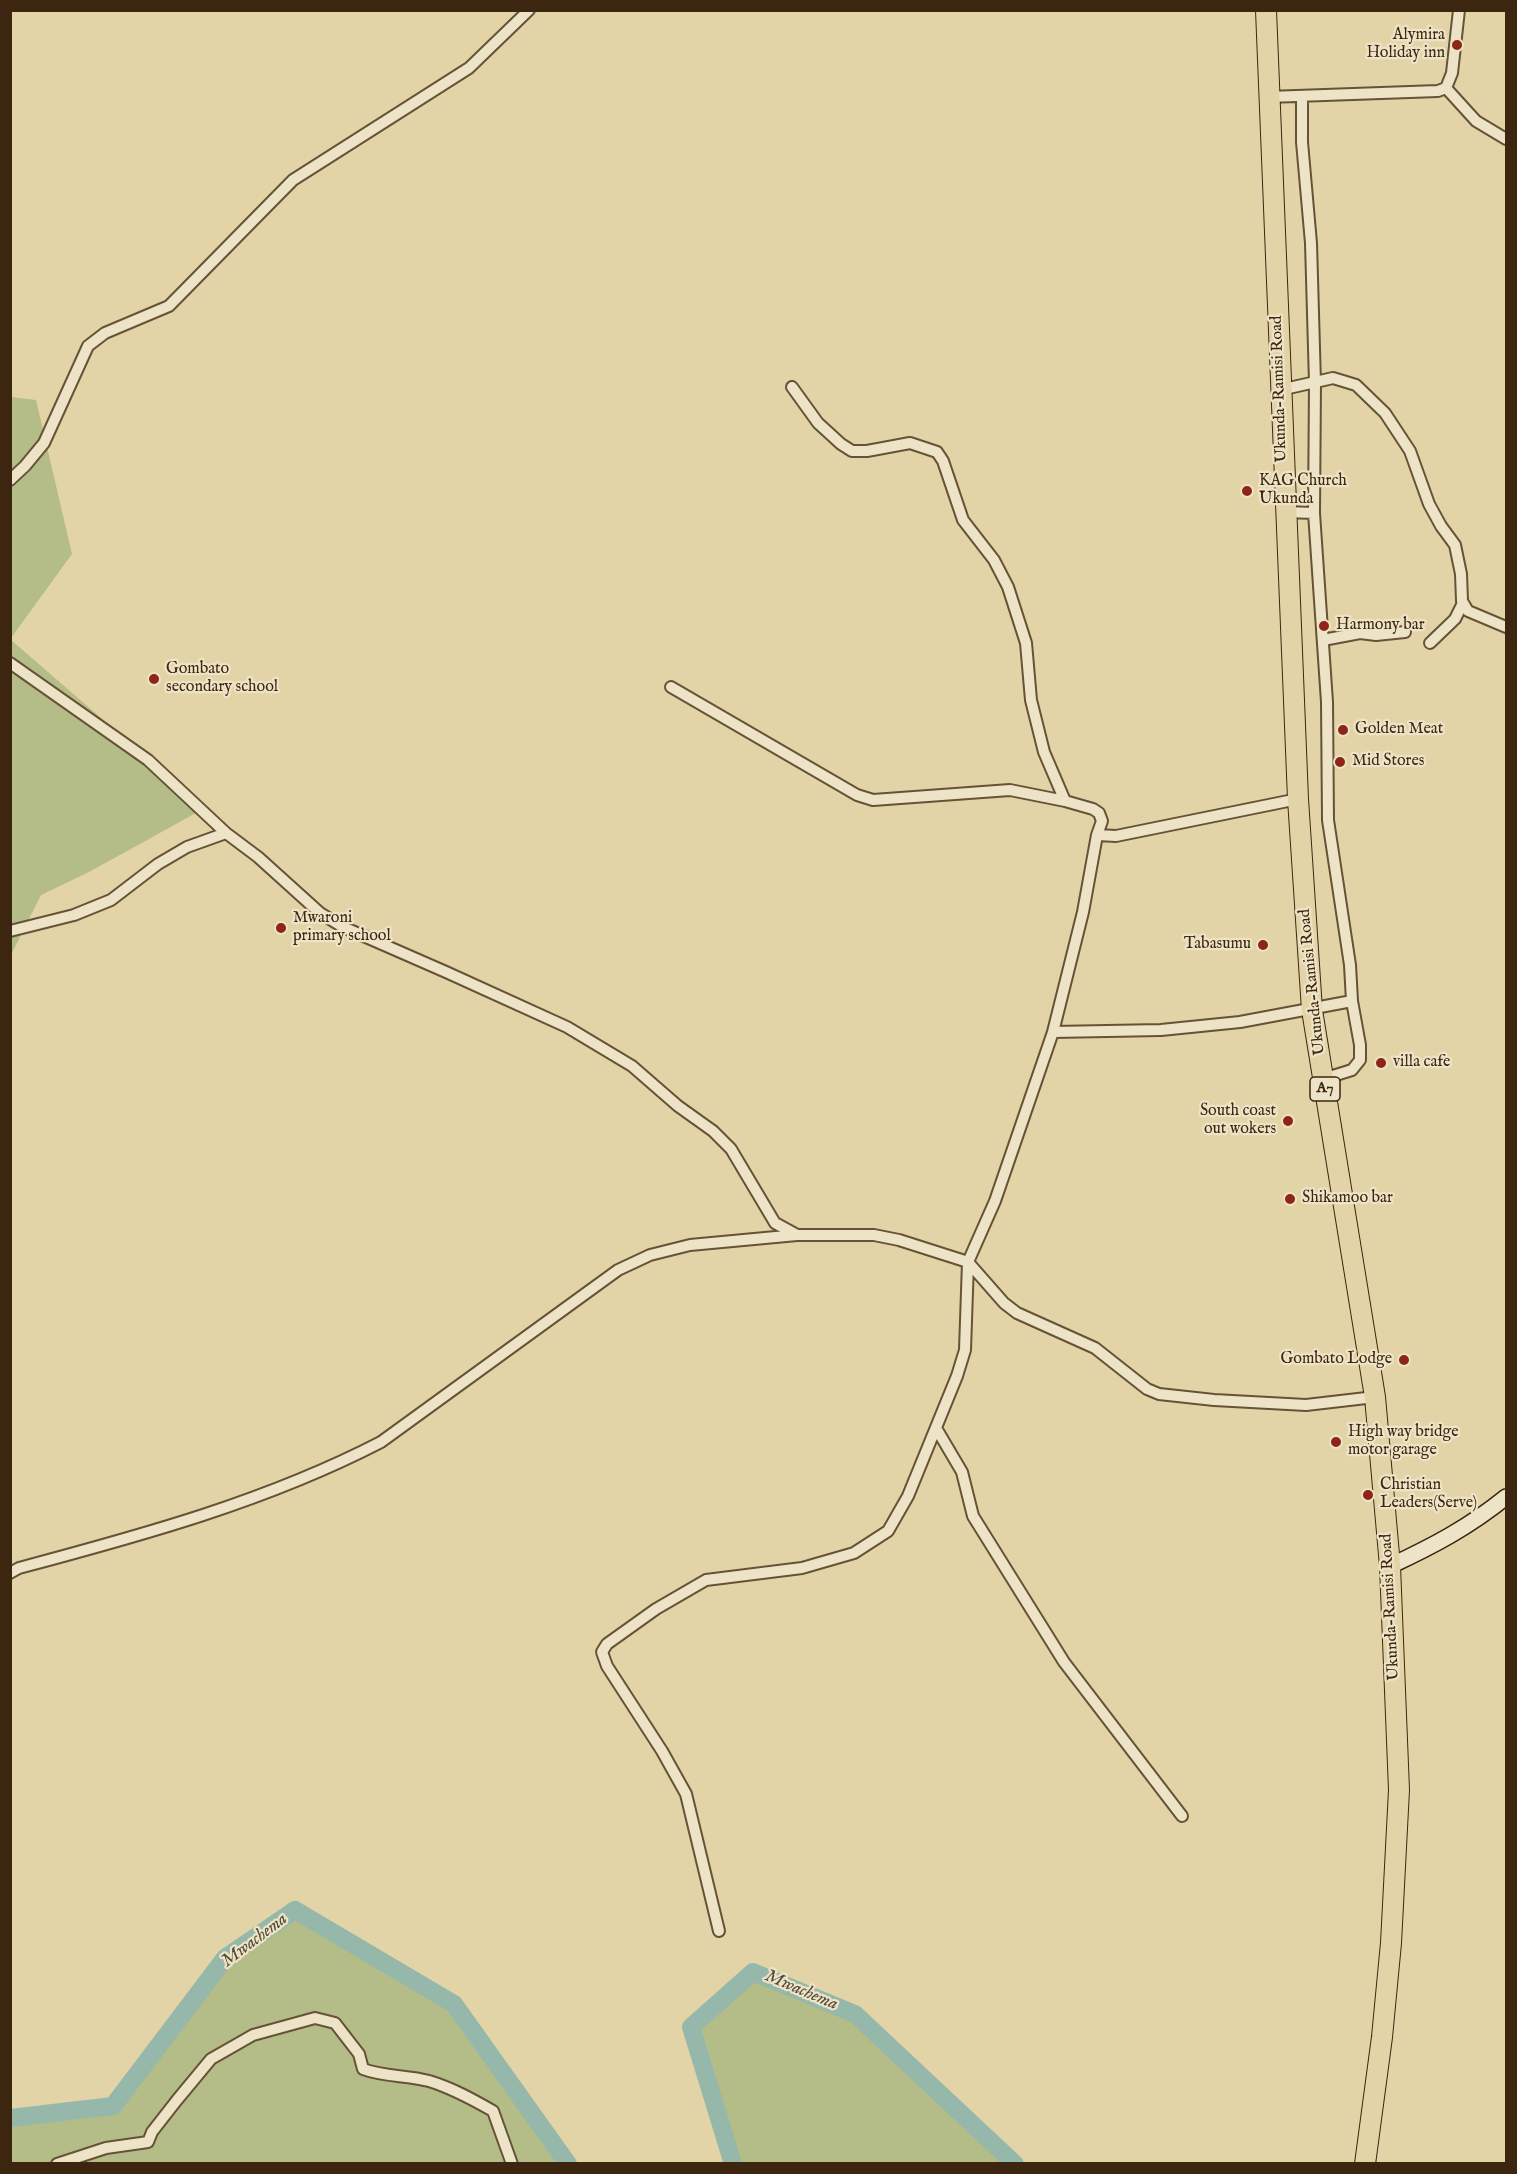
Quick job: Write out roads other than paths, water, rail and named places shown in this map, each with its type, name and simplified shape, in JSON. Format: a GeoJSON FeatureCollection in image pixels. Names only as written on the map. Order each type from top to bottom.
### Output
{"type":"FeatureCollection","features":[{"type":"Feature","properties":{"kind":"highway","name":"Ukunda-Ramisi Road"},"geometry":{"type":"LineString","coordinates":[[1266,10],[1298,799],[1312,1010],[1375,1397],[1390,1566],[1399,1790],[1391,1943],[1382,2037],[1365,2163]]}},
{"type":"Feature","properties":{"kind":"street"},"geometry":{"type":"LineString","coordinates":[[10,480],[44,443],[88,346],[97,337],[170,306],[293,180],[469,68],[529,10]]}},
{"type":"Feature","properties":{"kind":"street"},"geometry":{"type":"LineString","coordinates":[[1269,97],[1438,91],[1446,88],[1452,73],[1459,10]]}},
{"type":"Feature","properties":{"kind":"street"},"geometry":{"type":"LineString","coordinates":[[1446,88],[1476,120],[1506,139]]}},
{"type":"Feature","properties":{"kind":"street"},"geometry":{"type":"LineString","coordinates":[[1302,96],[1302,142],[1311,243],[1315,383],[1314,513],[1327,702],[1328,820],[1360,1046],[1360,1060],[1352,1070],[1323,1079]]}},
{"type":"Feature","properties":{"kind":"street"},"geometry":{"type":"LineString","coordinates":[[1280,390],[1333,378],[1356,385],[1385,413],[1410,451],[1429,504],[1441,526],[1455,544],[1461,574],[1463,603],[1468,611],[1506,627]]}},
{"type":"Feature","properties":{"kind":"street"},"geometry":{"type":"LineString","coordinates":[[792,387],[818,423],[852,451],[867,451],[910,442],[937,452],[943,461],[963,520],[994,560],[1008,587],[1026,643],[1031,700],[1044,752],[1065,801]]}},
{"type":"Feature","properties":{"kind":"street"},"geometry":{"type":"LineString","coordinates":[[1286,512],[1314,513]]}},
{"type":"Feature","properties":{"kind":"street"},"geometry":{"type":"LineString","coordinates":[[1430,643],[1455,619],[1463,603]]}},
{"type":"Feature","properties":{"kind":"street"},"geometry":{"type":"LineString","coordinates":[[1323,640],[1360,633],[1405,632]]}},
{"type":"Feature","properties":{"kind":"street"},"geometry":{"type":"LineString","coordinates":[[10,663],[148,760],[226,832],[258,857],[320,913],[343,927],[567,1027],[632,1066],[678,1106],[713,1131],[731,1149],[775,1223],[797,1235]]}},
{"type":"Feature","properties":{"kind":"street"},"geometry":{"type":"LineString","coordinates":[[671,687],[857,795],[873,800],[1010,790],[1093,809],[1099,813],[1102,820],[1097,835],[1083,912],[1053,1032],[995,1201],[968,1262],[965,1350],[908,1496],[888,1531],[854,1553],[802,1568],[706,1580],[656,1609],[607,1644],[602,1653],[607,1665],[662,1751],[686,1794],[719,1931]]}},
{"type":"Feature","properties":{"kind":"street"},"geometry":{"type":"LineString","coordinates":[[1097,835],[1116,836],[1298,799]]}},
{"type":"Feature","properties":{"kind":"street"},"geometry":{"type":"LineString","coordinates":[[10,931],[74,915],[111,900],[158,864],[187,847],[226,832]]}},
{"type":"Feature","properties":{"kind":"street"},"geometry":{"type":"LineString","coordinates":[[1053,1032],[1161,1030],[1240,1022],[1352,1001]]}},
{"type":"Feature","properties":{"kind":"street"},"geometry":{"type":"LineString","coordinates":[[10,1573],[19,1568],[125,1540],[246,1502],[353,1457],[381,1442],[618,1270],[650,1255],[690,1245],[797,1235],[874,1235],[899,1240],[968,1262],[1004,1303],[1017,1314],[1095,1348],[1147,1389],[1159,1394],[1214,1400],[1306,1405],[1375,1397]]}},
{"type":"Feature","properties":{"kind":"street"},"geometry":{"type":"LineString","coordinates":[[936,1428],[962,1472],[973,1516],[1064,1662],[1182,1816]]}},
{"type":"Feature","properties":{"kind":"street"},"geometry":{"type":"LineString","coordinates":[[1390,1566],[1457,1533],[1482,1517],[1506,1497]]}},
{"type":"Feature","properties":{"kind":"street"},"geometry":{"type":"LineString","coordinates":[[57,2163],[106,2148],[148,2142],[152,2133],[177,2100],[211,2059],[253,2035],[315,2018],[335,2022],[359,2054],[363,2069],[427,2081],[462,2094],[493,2111],[512,2163]]}},
{"type":"Feature","properties":{"kind":"waterway","name":"Mwachema"},"geometry":{"type":"LineString","coordinates":[[10,2118],[113,2106],[225,1958],[295,1910],[454,2004],[568,2164]]}},
{"type":"Feature","properties":{"kind":"waterway","name":"Mwachema"},"geometry":{"type":"LineString","coordinates":[[733,2164],[691,2027],[753,1972],[855,2014],[1015,2164]]}},
{"type":"Feature","properties":{"kind":"place","name":"Alymira Holiday inn"},"geometry":{"type":"Point","coordinates":[1457,45]}},
{"type":"Feature","properties":{"kind":"place","name":"KAG Church Ukunda"},"geometry":{"type":"Point","coordinates":[1247,491]}},
{"type":"Feature","properties":{"kind":"place","name":"Harmony bar"},"geometry":{"type":"Point","coordinates":[1324,626]}},
{"type":"Feature","properties":{"kind":"place","name":"Gombato secondary school"},"geometry":{"type":"Point","coordinates":[154,679]}},
{"type":"Feature","properties":{"kind":"place","name":"Golden Meat"},"geometry":{"type":"Point","coordinates":[1343,730]}},
{"type":"Feature","properties":{"kind":"place","name":"Mid Stores"},"geometry":{"type":"Point","coordinates":[1340,762]}},
{"type":"Feature","properties":{"kind":"place","name":"Mwaroni primary school"},"geometry":{"type":"Point","coordinates":[281,928]}},
{"type":"Feature","properties":{"kind":"place","name":"Tabasumu"},"geometry":{"type":"Point","coordinates":[1263,945]}},
{"type":"Feature","properties":{"kind":"place","name":"villa cafe"},"geometry":{"type":"Point","coordinates":[1381,1063]}},
{"type":"Feature","properties":{"kind":"place","name":"South coast out wokers"},"geometry":{"type":"Point","coordinates":[1288,1121]}},
{"type":"Feature","properties":{"kind":"place","name":"Shikamoo bar"},"geometry":{"type":"Point","coordinates":[1290,1199]}},
{"type":"Feature","properties":{"kind":"place","name":"Gombato Lodge"},"geometry":{"type":"Point","coordinates":[1404,1360]}},
{"type":"Feature","properties":{"kind":"place","name":"High way bridge motor garage"},"geometry":{"type":"Point","coordinates":[1336,1442]}},
{"type":"Feature","properties":{"kind":"place","name":"Christian Leaders(Serve)"},"geometry":{"type":"Point","coordinates":[1368,1495]}}]}
